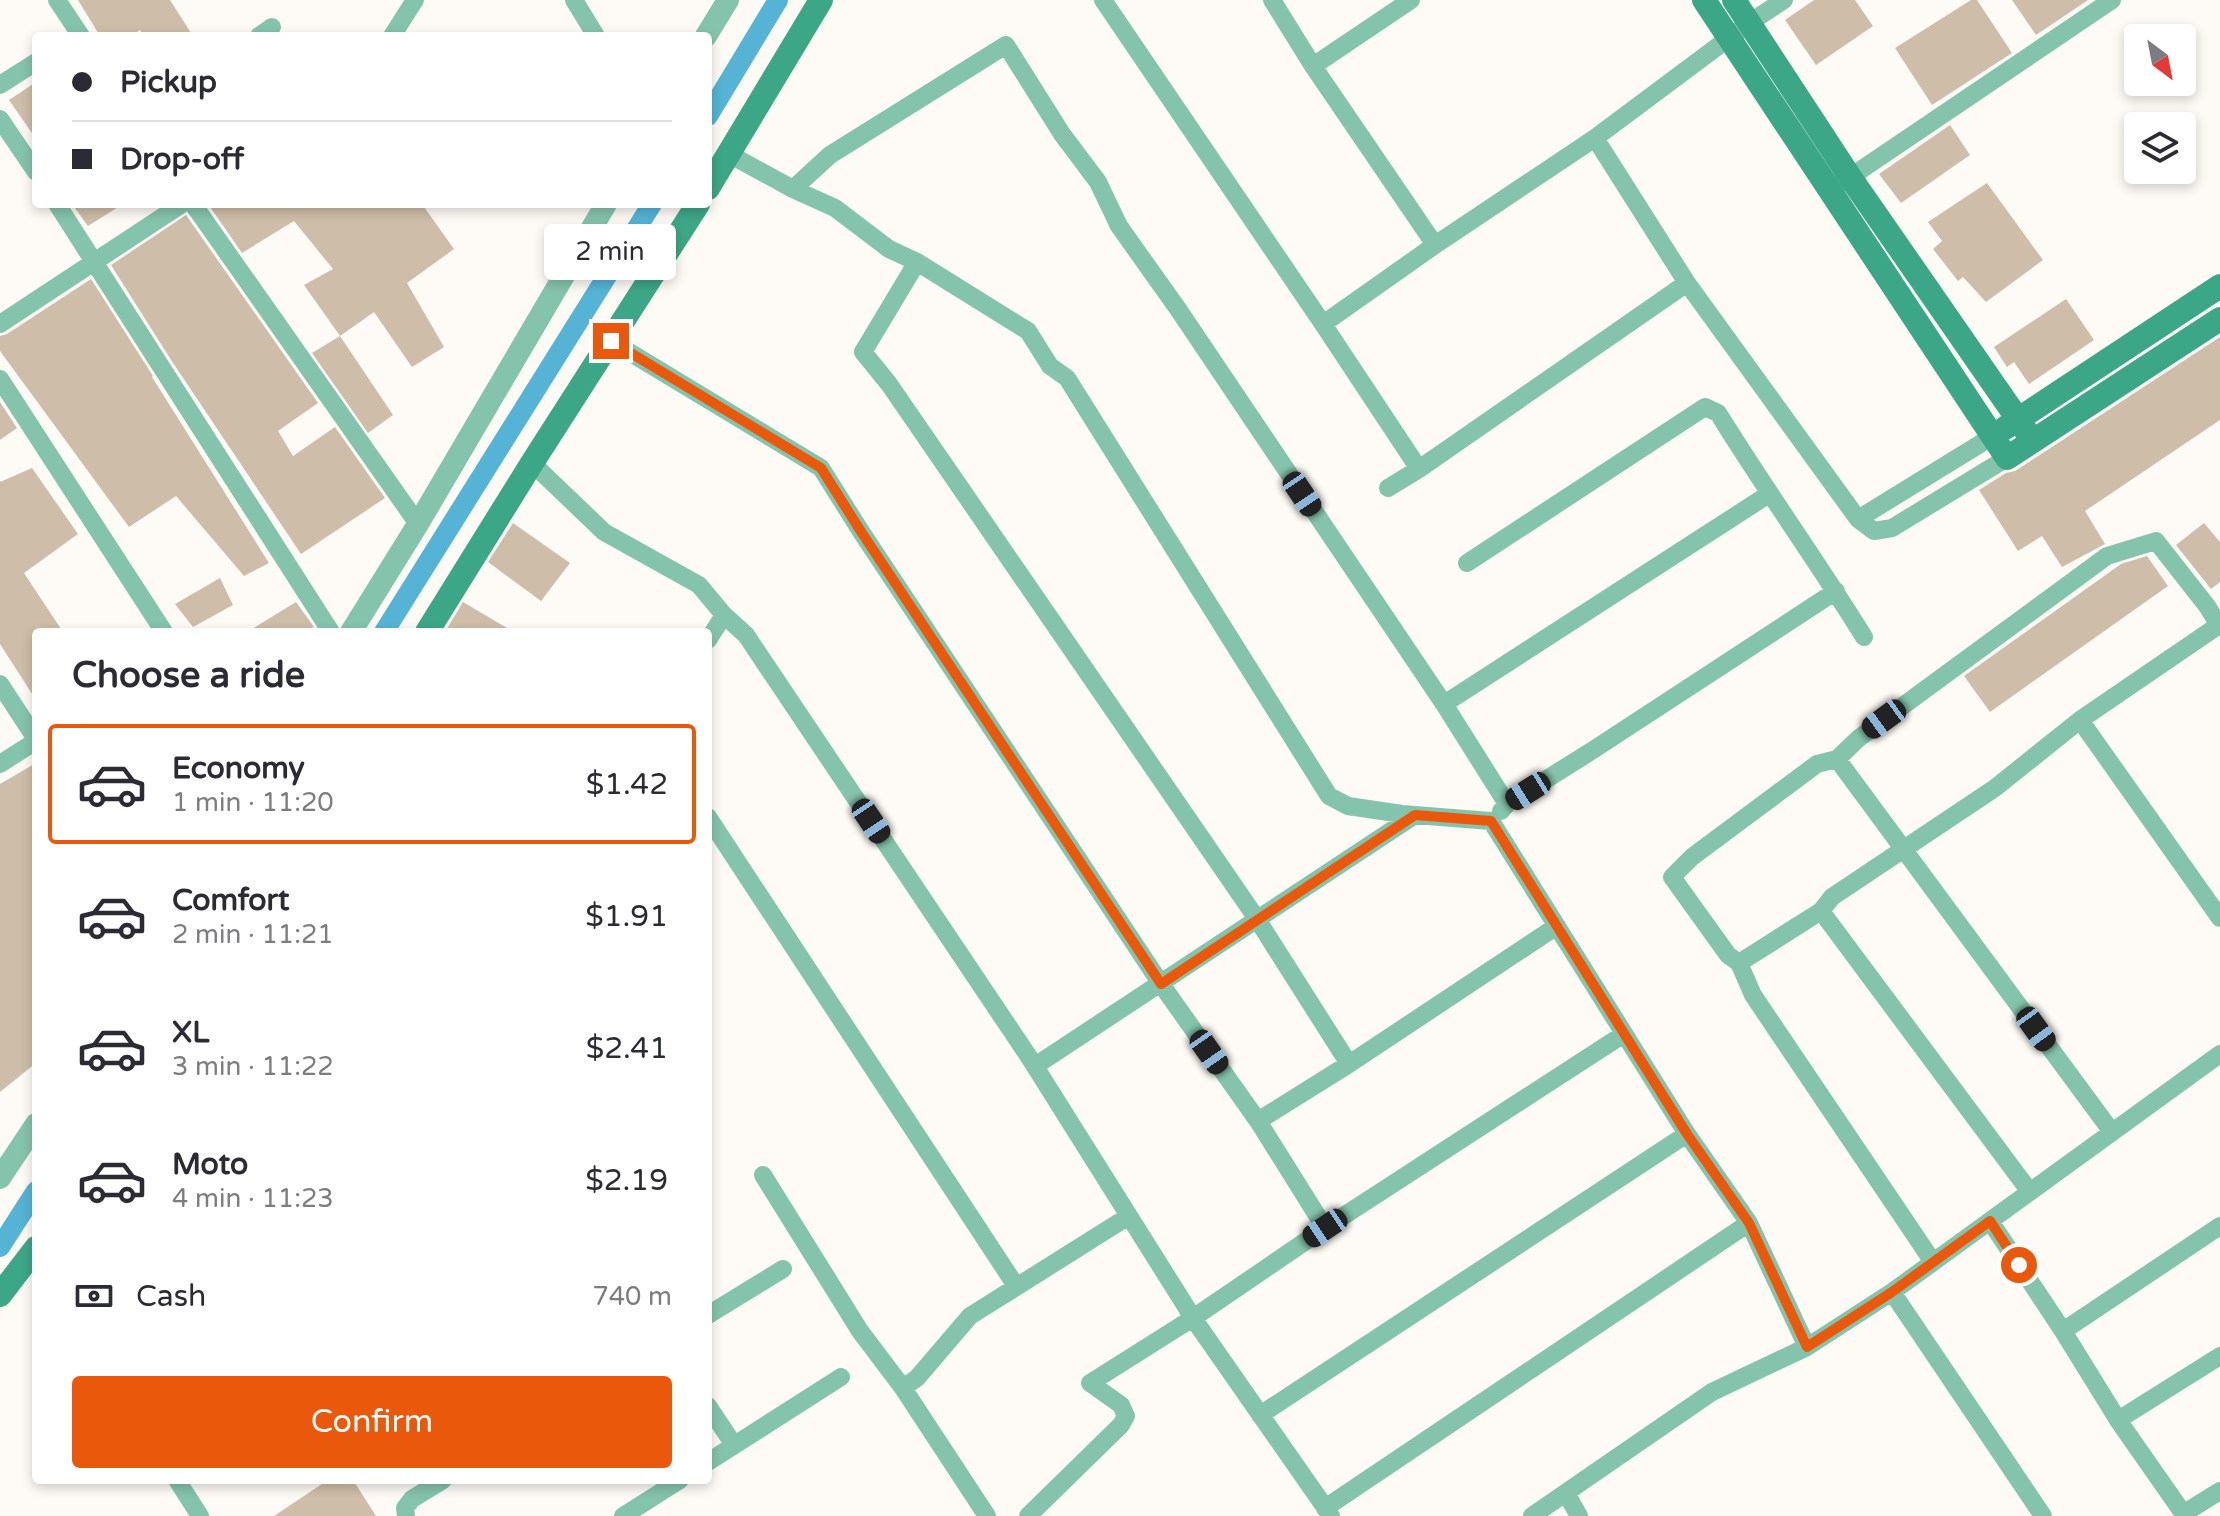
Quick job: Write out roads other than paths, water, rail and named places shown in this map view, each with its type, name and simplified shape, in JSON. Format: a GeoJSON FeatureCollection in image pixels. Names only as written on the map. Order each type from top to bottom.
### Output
{"type":"FeatureCollection","features":[{"type":"Feature","properties":{"kind":"main road"},"geometry":{"type":"LineString","coordinates":[[712,182],[821,0]]}},
{"type":"Feature","properties":{"kind":"main road"},"geometry":{"type":"LineString","coordinates":[[1704,0],[1740,30],[1840,184],[2007,458],[2220,319]]}},
{"type":"Feature","properties":{"kind":"main road"},"geometry":{"type":"LineString","coordinates":[[1734,0],[1740,30]]}},
{"type":"Feature","properties":{"kind":"main road"},"geometry":{"type":"LineString","coordinates":[[1840,184],[2033,441]]}},
{"type":"Feature","properties":{"kind":"main road"},"geometry":{"type":"LineString","coordinates":[[429,628],[695,208]]}},
{"type":"Feature","properties":{"kind":"main road"},"geometry":{"type":"LineString","coordinates":[[1993,436],[2220,286]]}},
{"type":"Feature","properties":{"kind":"main road"},"geometry":{"type":"LineString","coordinates":[[0,1295],[32,1253]]}},
{"type":"Feature","properties":{"kind":"street"},"geometry":{"type":"LineString","coordinates":[[57,0],[77,32]]}},
{"type":"Feature","properties":{"kind":"street"},"geometry":{"type":"LineString","coordinates":[[395,32],[415,0]]}},
{"type":"Feature","properties":{"kind":"street"},"geometry":{"type":"LineString","coordinates":[[574,0],[594,32]]}},
{"type":"Feature","properties":{"kind":"street"},"geometry":{"type":"LineString","coordinates":[[1103,0],[1419,469]]}},
{"type":"Feature","properties":{"kind":"street"},"geometry":{"type":"LineString","coordinates":[[1272,0],[1313,66],[1435,245]]}},
{"type":"Feature","properties":{"kind":"street"},"geometry":{"type":"LineString","coordinates":[[1313,66],[1411,0]]}},
{"type":"Feature","properties":{"kind":"street"},"geometry":{"type":"LineString","coordinates":[[1323,324],[1595,138],[1784,0]]}},
{"type":"Feature","properties":{"kind":"street"},"geometry":{"type":"LineString","coordinates":[[1840,184],[2112,0]]}},
{"type":"Feature","properties":{"kind":"street"},"geometry":{"type":"LineString","coordinates":[[708,32],[722,2]]}},
{"type":"Feature","properties":{"kind":"street"},"geometry":{"type":"LineString","coordinates":[[793,189],[830,155],[1006,45],[1062,134],[1098,182],[1119,226],[1444,704],[1507,804]]}},
{"type":"Feature","properties":{"kind":"street"},"geometry":{"type":"LineString","coordinates":[[0,85],[32,65]]}},
{"type":"Feature","properties":{"kind":"street"},"geometry":{"type":"LineString","coordinates":[[0,119],[32,166]]}},
{"type":"Feature","properties":{"kind":"street"},"geometry":{"type":"LineString","coordinates":[[1595,138],[1687,283],[1858,519],[1874,531],[1892,528],[2007,458]]}},
{"type":"Feature","properties":{"kind":"street"},"geometry":{"type":"LineString","coordinates":[[729,154],[835,208],[889,249],[917,262],[1028,331],[1050,366],[1067,378],[1329,796],[1348,806],[1491,821]]}},
{"type":"Feature","properties":{"kind":"street"},"geometry":{"type":"LineString","coordinates":[[60,208],[328,628]]}},
{"type":"Feature","properties":{"kind":"street"},"geometry":{"type":"LineString","coordinates":[[0,324],[176,208]]}},
{"type":"Feature","properties":{"kind":"street"},"geometry":{"type":"LineString","coordinates":[[196,208],[418,524]]}},
{"type":"Feature","properties":{"kind":"street"},"geometry":{"type":"LineString","coordinates":[[353,628],[604,208]]}},
{"type":"Feature","properties":{"kind":"street"},"geometry":{"type":"LineString","coordinates":[[917,262],[863,352],[889,384],[1257,919],[1349,1064]]}},
{"type":"Feature","properties":{"kind":"street"},"geometry":{"type":"LineString","coordinates":[[1388,488],[1687,283]]}},
{"type":"Feature","properties":{"kind":"street"},"geometry":{"type":"LineString","coordinates":[[611,341],[821,468],[1161,984],[1258,1121],[1325,1228]]}},
{"type":"Feature","properties":{"kind":"street"},"geometry":{"type":"LineString","coordinates":[[0,379],[161,628]]}},
{"type":"Feature","properties":{"kind":"street"},"geometry":{"type":"LineString","coordinates":[[1467,563],[1705,407],[1718,413],[1864,637]]}},
{"type":"Feature","properties":{"kind":"street"},"geometry":{"type":"LineString","coordinates":[[1858,519],[1993,436]]}},
{"type":"Feature","properties":{"kind":"street"},"geometry":{"type":"LineString","coordinates":[[532,463],[604,532],[699,585],[746,635],[1035,1066],[1193,1318],[1328,1512],[1749,1223]]}},
{"type":"Feature","properties":{"kind":"street"},"geometry":{"type":"LineString","coordinates":[[1444,704],[1769,494]]}},
{"type":"Feature","properties":{"kind":"street"},"geometry":{"type":"LineString","coordinates":[[1739,963],[1821,911],[1832,897],[1995,788],[2080,720],[2219,626],[2156,541],[2107,556],[1859,738],[1837,759],[1817,764],[1692,857],[1672,877],[1728,955],[1739,963],[1753,995],[1933,1262]]}},
{"type":"Feature","properties":{"kind":"street"},"geometry":{"type":"LineString","coordinates":[[1491,821],[1507,804],[1836,591]]}},
{"type":"Feature","properties":{"kind":"street"},"geometry":{"type":"LineString","coordinates":[[712,634],[724,615]]}},
{"type":"Feature","properties":{"kind":"street"},"geometry":{"type":"LineString","coordinates":[[0,684],[32,734]]}},
{"type":"Feature","properties":{"kind":"street"},"geometry":{"type":"LineString","coordinates":[[2080,720],[2220,918]]}},
{"type":"Feature","properties":{"kind":"street"},"geometry":{"type":"LineString","coordinates":[[0,764],[32,743]]}},
{"type":"Feature","properties":{"kind":"street"},"geometry":{"type":"LineString","coordinates":[[1837,759],[2112,1132]]}},
{"type":"Feature","properties":{"kind":"street"},"geometry":{"type":"LineString","coordinates":[[1035,1066],[1415,815]]}},
{"type":"Feature","properties":{"kind":"street"},"geometry":{"type":"LineString","coordinates":[[1491,821],[1687,1134],[1749,1223],[1807,1347]]}},
{"type":"Feature","properties":{"kind":"street"},"geometry":{"type":"LineString","coordinates":[[712,823],[1016,1286]]}},
{"type":"Feature","properties":{"kind":"street"},"geometry":{"type":"LineString","coordinates":[[1821,911],[2030,1192]]}},
{"type":"Feature","properties":{"kind":"street"},"geometry":{"type":"LineString","coordinates":[[1258,1121],[1557,926]]}},
{"type":"Feature","properties":{"kind":"street"},"geometry":{"type":"LineString","coordinates":[[1028,1516],[1121,1425],[1126,1416],[1121,1405],[1090,1383],[1624,1034]]}},
{"type":"Feature","properties":{"kind":"street"},"geometry":{"type":"LineString","coordinates":[[1532,1516],[1712,1392],[1807,1347],[1892,1292],[2220,1054]]}},
{"type":"Feature","properties":{"kind":"street"},"geometry":{"type":"LineString","coordinates":[[0,1178],[32,1130]]}},
{"type":"Feature","properties":{"kind":"street"},"geometry":{"type":"LineString","coordinates":[[1260,1415],[1687,1134]]}},
{"type":"Feature","properties":{"kind":"street"},"geometry":{"type":"LineString","coordinates":[[763,1175],[860,1331],[903,1388],[987,1516]]}},
{"type":"Feature","properties":{"kind":"street"},"geometry":{"type":"LineString","coordinates":[[903,1388],[917,1378],[970,1316],[1129,1216]]}},
{"type":"Feature","properties":{"kind":"street"},"geometry":{"type":"LineString","coordinates":[[1990,1221],[2118,1420],[2184,1515],[2220,1491]]}},
{"type":"Feature","properties":{"kind":"street"},"geometry":{"type":"LineString","coordinates":[[2063,1331],[2220,1226]]}},
{"type":"Feature","properties":{"kind":"street"},"geometry":{"type":"LineString","coordinates":[[712,1313],[783,1269]]}},
{"type":"Feature","properties":{"kind":"street"},"geometry":{"type":"LineString","coordinates":[[1892,1292],[2043,1516]]}},
{"type":"Feature","properties":{"kind":"street"},"geometry":{"type":"LineString","coordinates":[[2118,1420],[2220,1356]]}},
{"type":"Feature","properties":{"kind":"street"},"geometry":{"type":"LineString","coordinates":[[712,1459],[841,1377]]}},
{"type":"Feature","properties":{"kind":"street"},"geometry":{"type":"LineString","coordinates":[[712,1412],[734,1445]]}},
{"type":"Feature","properties":{"kind":"street"},"geometry":{"type":"LineString","coordinates":[[180,1484],[200,1516]]}},
{"type":"Feature","properties":{"kind":"street"},"geometry":{"type":"LineString","coordinates":[[406,1516],[405,1508],[412,1499],[436,1484]]}},
{"type":"Feature","properties":{"kind":"street"},"geometry":{"type":"LineString","coordinates":[[623,1516],[674,1484]]}},
{"type":"Feature","properties":{"kind":"street"},"geometry":{"type":"LineString","coordinates":[[1566,1493],[1579,1516]]}},
{"type":"Feature","properties":{"kind":"waterway"},"geometry":{"type":"LineString","coordinates":[[712,109],[778,0]]}},
{"type":"Feature","properties":{"kind":"waterway"},"geometry":{"type":"LineString","coordinates":[[387,628],[649,208]]}},
{"type":"Feature","properties":{"kind":"waterway"},"geometry":{"type":"LineString","coordinates":[[0,1247],[32,1197]]}}]}
